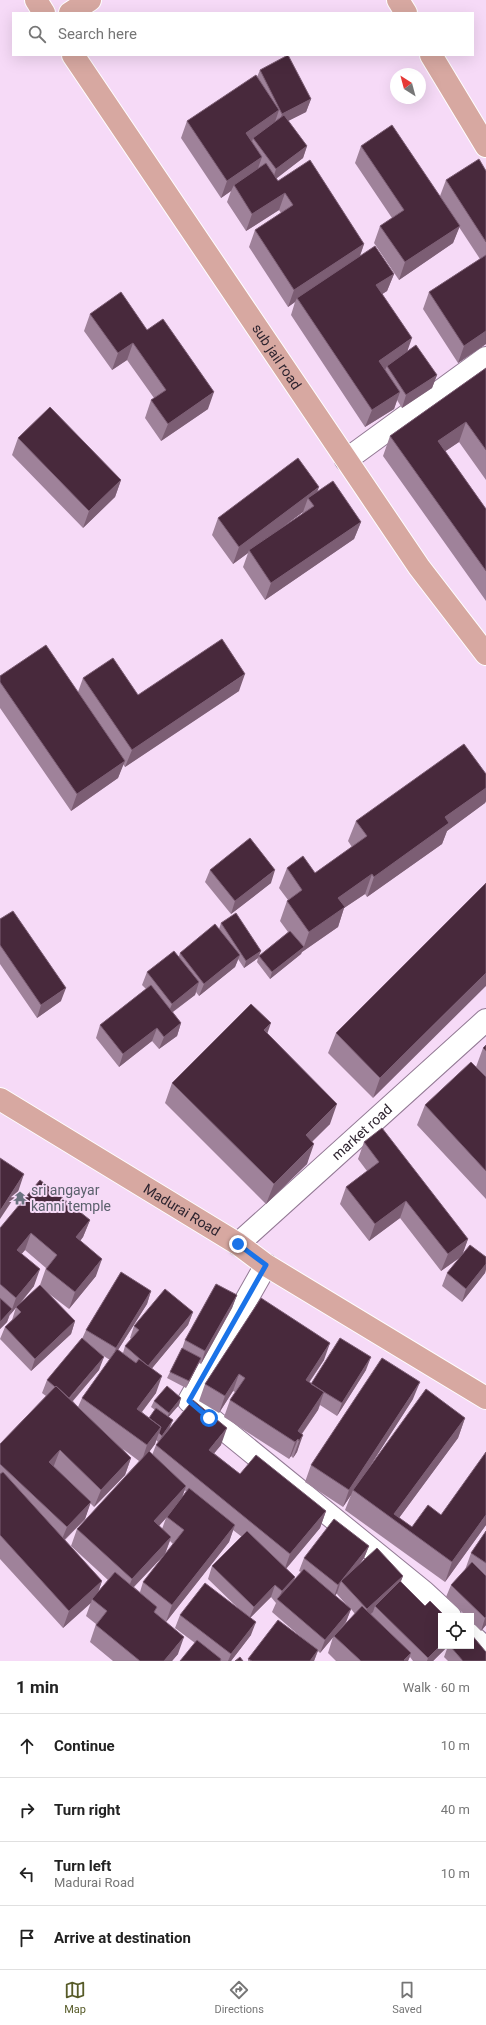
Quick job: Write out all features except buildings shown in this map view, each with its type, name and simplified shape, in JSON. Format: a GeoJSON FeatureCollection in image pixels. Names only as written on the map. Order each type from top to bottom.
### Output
{"type":"FeatureCollection","features":[{"type":"Feature","properties":{"kind":"main road"},"geometry":{"type":"LineString","coordinates":[[36,0],[43,12]]}},
{"type":"Feature","properties":{"kind":"main road"},"geometry":{"type":"LineString","coordinates":[[72,12],[90,0]]}},
{"type":"Feature","properties":{"kind":"main road"},"geometry":{"type":"LineString","coordinates":[[398,0],[405,12]]}},
{"type":"Feature","properties":{"kind":"main road","name":"sub jail road"},"geometry":{"type":"LineString","coordinates":[[74,56],[419,567],[486,654]]}},
{"type":"Feature","properties":{"kind":"main road"},"geometry":{"type":"LineString","coordinates":[[433,56],[486,146]]}},
{"type":"Feature","properties":{"kind":"main road","name":"Madurai Road"},"geometry":{"type":"LineString","coordinates":[[0,1099],[238,1244],[266,1265],[486,1398]]}},
{"type":"Feature","properties":{"kind":"street"},"geometry":{"type":"LineString","coordinates":[[346,460],[486,358]]}},
{"type":"Feature","properties":{"kind":"street","name":"market road"},"geometry":{"type":"LineString","coordinates":[[238,1244],[486,1020]]}},
{"type":"Feature","properties":{"kind":"street"},"geometry":{"type":"LineString","coordinates":[[266,1265],[189,1401],[418,1587],[447,1613]]}},
{"type":"Feature","properties":{"kind":"street"},"geometry":{"type":"LineString","coordinates":[[474,1638],[486,1649]]}},
{"type":"Feature","properties":{"kind":"place","name":"sri angayar kanni temple"},"geometry":{"type":"Point","coordinates":[20,1198]}},
{"type":"Feature","properties":{"kind":"route"},"geometry":{"type":"LineString","coordinates":[[209,1418],[189,1401],[266,1265],[238,1244]]}}]}
